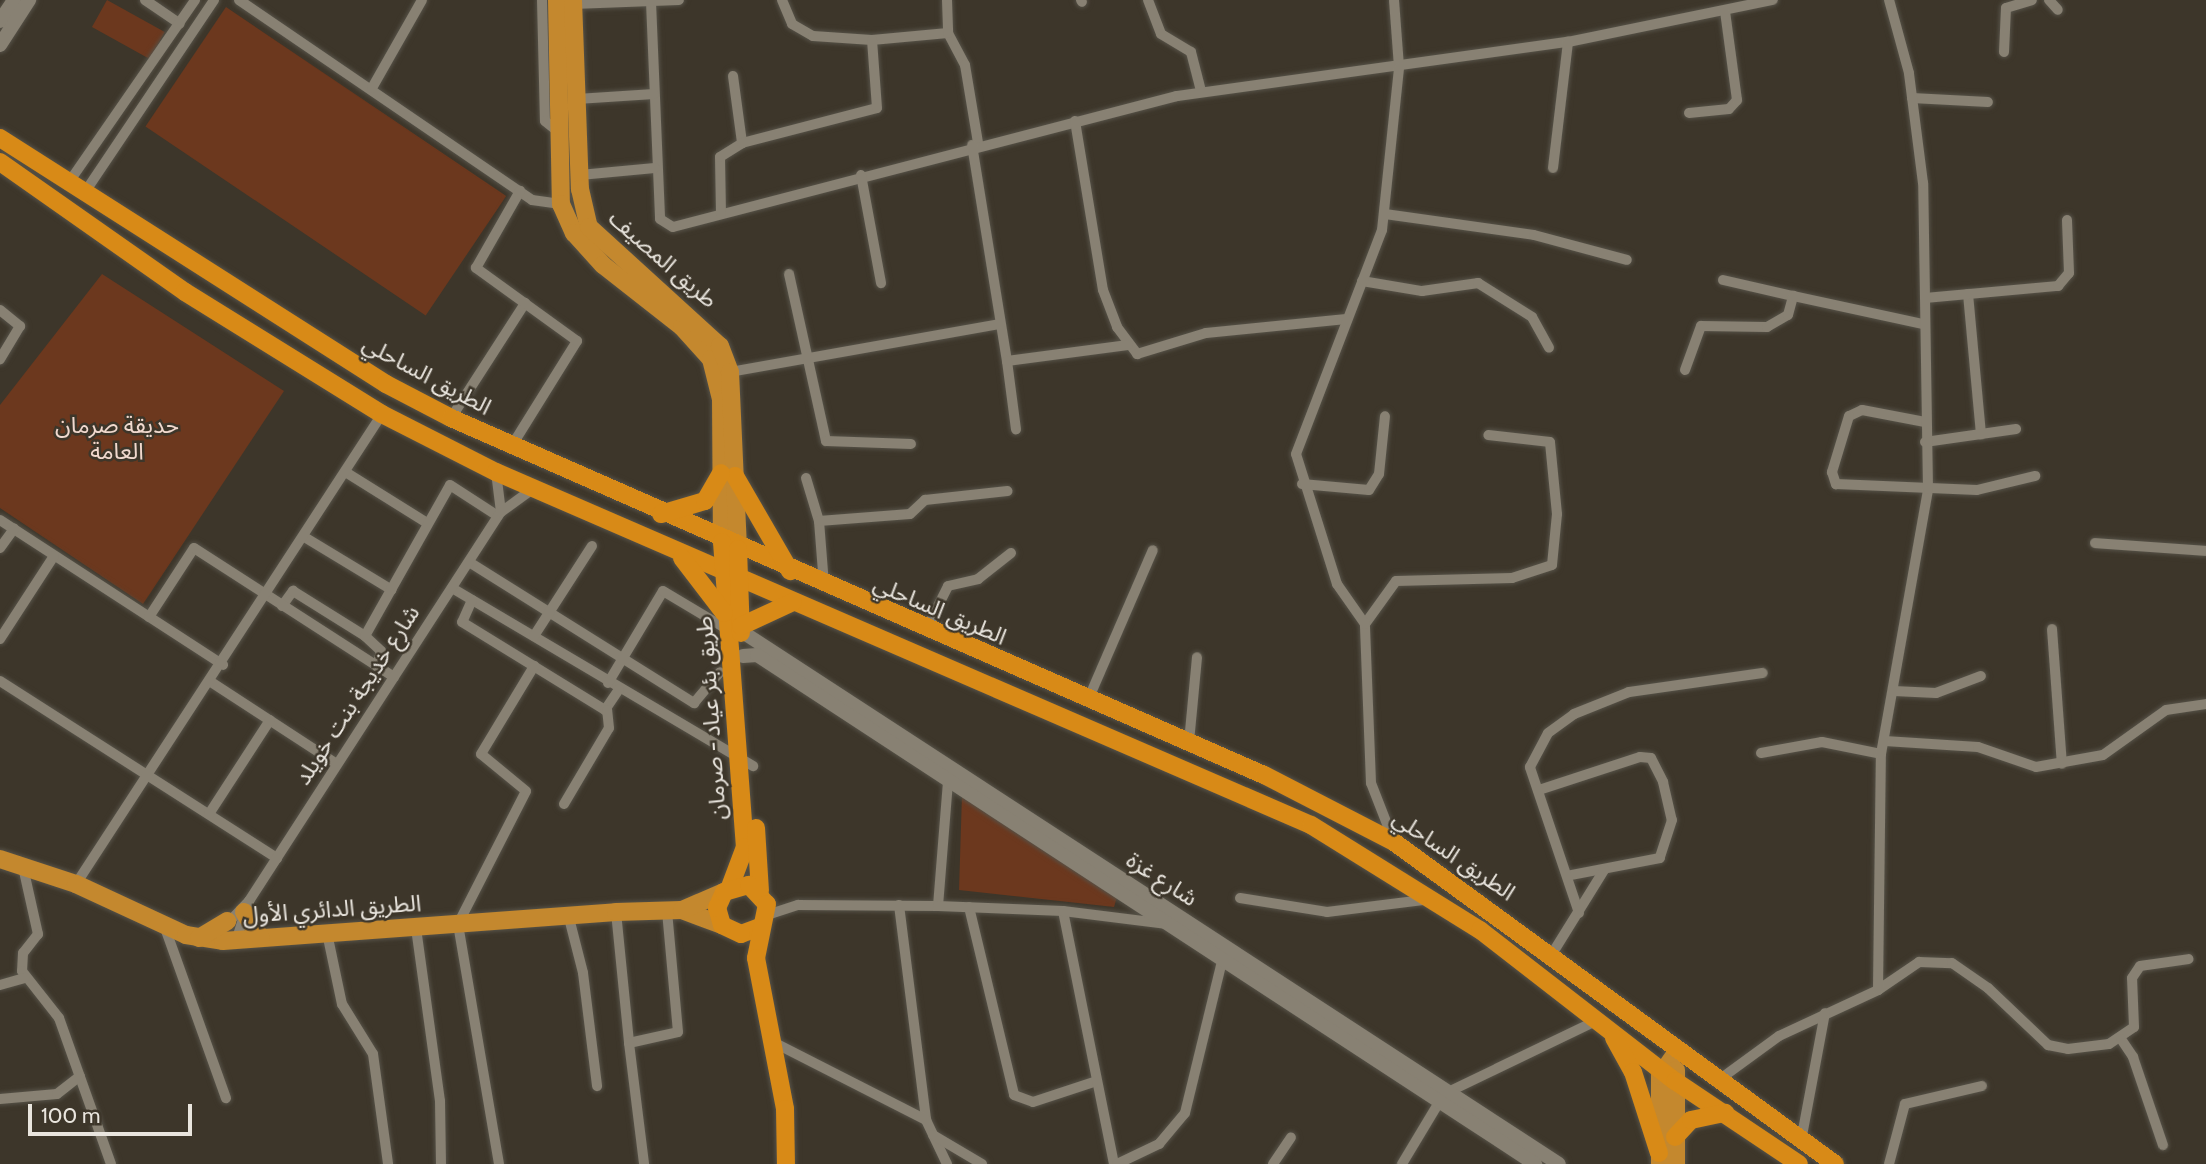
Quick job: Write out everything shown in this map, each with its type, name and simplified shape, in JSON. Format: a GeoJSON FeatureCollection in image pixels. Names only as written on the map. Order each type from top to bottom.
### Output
{"type":"FeatureCollection","features":[{"type":"Feature","properties":{"kind":"highway","name":"الطريق الساحلي"},"geometry":{"type":"LineString","coordinates":[[0,138],[67,185],[386,384],[452,418],[658,514],[1189,742],[1394,842],[1495,910],[1716,1082],[1836,1164]]}},
{"type":"Feature","properties":{"kind":"highway","name":"الطريق الساحلي"},"geometry":{"type":"LineString","coordinates":[[0,162],[185,292],[382,414],[496,472],[674,551],[1252,796],[1434,897],[1669,1075],[1799,1164]]}},
{"type":"Feature","properties":{"kind":"highway"},"geometry":{"type":"LineString","coordinates":[[658,514],[691,510],[728,474],[790,571]]}},
{"type":"Feature","properties":{"kind":"highway","name":"طريق بئر عياد - صرمان"},"geometry":{"type":"LineString","coordinates":[[730,545],[747,766],[763,921]]}},
{"type":"Feature","properties":{"kind":"highway"},"geometry":{"type":"LineString","coordinates":[[674,551],[707,585],[737,629],[793,601]]}},
{"type":"Feature","properties":{"kind":"highway","name":"طريق بئر عياد - صرمان"},"geometry":{"type":"LineString","coordinates":[[727,889],[745,856],[747,766],[743,656],[737,629]]}},
{"type":"Feature","properties":{"kind":"highway"},"geometry":{"type":"LineString","coordinates":[[761,893],[727,889],[717,908],[747,959],[775,1100],[778,1164]]}},
{"type":"Feature","properties":{"kind":"highway"},"geometry":{"type":"LineString","coordinates":[[1480,930],[1495,910]]}},
{"type":"Feature","properties":{"kind":"highway"},"geometry":{"type":"LineString","coordinates":[[728,929],[763,921],[756,958],[785,1110],[786,1164]]}},
{"type":"Feature","properties":{"kind":"highway"},"geometry":{"type":"LineString","coordinates":[[1604,1027],[1633,1072],[1659,1158]]}},
{"type":"Feature","properties":{"kind":"highway"},"geometry":{"type":"LineString","coordinates":[[1675,1137],[1691,1120],[1725,1113]]}},
{"type":"Feature","properties":{"kind":"main road","name":"طريق المصيف"},"geometry":{"type":"LineString","coordinates":[[567,1],[561,204],[574,233],[603,265],[682,327],[711,359],[721,399],[728,474]]}},
{"type":"Feature","properties":{"kind":"main road","name":"طريق المصيف"},"geometry":{"type":"LineString","coordinates":[[567,1],[577,99],[580,175],[589,227],[710,333],[730,372],[730,545]]}},
{"type":"Feature","properties":{"kind":"main road","name":"الطريق الدائري الأول"},"geometry":{"type":"LineString","coordinates":[[8,863],[76,884],[198,938],[230,941],[568,915],[674,910]]}},
{"type":"Feature","properties":{"kind":"main road"},"geometry":{"type":"LineString","coordinates":[[674,910],[727,889]]}},
{"type":"Feature","properties":{"kind":"main road"},"geometry":{"type":"LineString","coordinates":[[246,906],[261,938]]}},
{"type":"Feature","properties":{"kind":"main road"},"geometry":{"type":"LineString","coordinates":[[674,910],[728,929]]}},
{"type":"Feature","properties":{"kind":"main road"},"geometry":{"type":"LineString","coordinates":[[198,938],[227,921]]}},
{"type":"Feature","properties":{"kind":"main road"},"geometry":{"type":"LineString","coordinates":[[1659,1158],[1669,1075],[1677,1052]]}},
{"type":"Feature","properties":{"kind":"main road"},"geometry":{"type":"LineString","coordinates":[[1669,1075],[1676,1164]]}},
{"type":"Feature","properties":{"kind":"street"},"geometry":{"type":"LineString","coordinates":[[0,21],[14,0]]}},
{"type":"Feature","properties":{"kind":"street"},"geometry":{"type":"LineString","coordinates":[[0,45],[29,0]]}},
{"type":"Feature","properties":{"kind":"street"},"geometry":{"type":"LineString","coordinates":[[145,0],[180,24]]}},
{"type":"Feature","properties":{"kind":"street"},"geometry":{"type":"LineString","coordinates":[[67,185],[195,0]]}},
{"type":"Feature","properties":{"kind":"street"},"geometry":{"type":"LineString","coordinates":[[83,195],[214,0]]}},
{"type":"Feature","properties":{"kind":"street"},"geometry":{"type":"LineString","coordinates":[[239,0],[372,88],[537,203],[561,204]]}},
{"type":"Feature","properties":{"kind":"street"},"geometry":{"type":"LineString","coordinates":[[372,88],[422,0]]}},
{"type":"Feature","properties":{"kind":"street"},"geometry":{"type":"LineString","coordinates":[[542,0],[545,121],[562,135]]}},
{"type":"Feature","properties":{"kind":"street"},"geometry":{"type":"LineString","coordinates":[[567,1],[679,0]]}},
{"type":"Feature","properties":{"kind":"street"},"geometry":{"type":"LineString","coordinates":[[782,0],[786,15],[804,33],[872,40],[948,33]]}},
{"type":"Feature","properties":{"kind":"street"},"geometry":{"type":"LineString","coordinates":[[947,0],[948,33],[965,65],[1016,429]]}},
{"type":"Feature","properties":{"kind":"street"},"geometry":{"type":"LineString","coordinates":[[1148,0],[1161,34],[1191,52],[1201,91]]}},
{"type":"Feature","properties":{"kind":"street"},"geometry":{"type":"LineString","coordinates":[[1394,0],[1399,67],[1385,214],[1362,281],[1299,434],[1302,484],[1337,584],[1365,624],[1371,783],[1394,842]]}},
{"type":"Feature","properties":{"kind":"street"},"geometry":{"type":"LineString","coordinates":[[651,2],[655,168],[664,224],[685,227],[721,214],[975,144],[1201,91],[1568,43],[1725,11],[1737,4],[1773,0]]}},
{"type":"Feature","properties":{"kind":"street"},"geometry":{"type":"LineString","coordinates":[[1878,990],[1881,754],[1928,489],[1923,324],[1923,183],[1912,98],[1889,0]]}},
{"type":"Feature","properties":{"kind":"street"},"geometry":{"type":"LineString","coordinates":[[2004,52],[2006,8],[2032,0]]}},
{"type":"Feature","properties":{"kind":"street"},"geometry":{"type":"LineString","coordinates":[[2049,0],[2058,10]]}},
{"type":"Feature","properties":{"kind":"street"},"geometry":{"type":"LineString","coordinates":[[1689,113],[1729,109],[1737,100],[1725,11]]}},
{"type":"Feature","properties":{"kind":"street"},"geometry":{"type":"LineString","coordinates":[[721,214],[718,160],[742,143],[877,108],[872,40]]}},
{"type":"Feature","properties":{"kind":"street"},"geometry":{"type":"LineString","coordinates":[[1553,168],[1568,43]]}},
{"type":"Feature","properties":{"kind":"street"},"geometry":{"type":"LineString","coordinates":[[733,76],[742,143]]}},
{"type":"Feature","properties":{"kind":"street"},"geometry":{"type":"LineString","coordinates":[[577,99],[654,94]]}},
{"type":"Feature","properties":{"kind":"street"},"geometry":{"type":"LineString","coordinates":[[1912,98],[1988,102]]}},
{"type":"Feature","properties":{"kind":"street"},"geometry":{"type":"LineString","coordinates":[[1075,121],[1103,290],[1128,345],[1146,355],[1168,342],[1206,333],[1346,319]]}},
{"type":"Feature","properties":{"kind":"street"},"geometry":{"type":"LineString","coordinates":[[580,175],[655,168]]}},
{"type":"Feature","properties":{"kind":"street"},"geometry":{"type":"LineString","coordinates":[[861,175],[881,283]]}},
{"type":"Feature","properties":{"kind":"street"},"geometry":{"type":"LineString","coordinates":[[511,447],[577,341],[476,266],[520,191]]}},
{"type":"Feature","properties":{"kind":"street"},"geometry":{"type":"LineString","coordinates":[[1385,214],[1534,235],[1627,260]]}},
{"type":"Feature","properties":{"kind":"street"},"geometry":{"type":"LineString","coordinates":[[1925,298],[2067,281],[2067,220]]}},
{"type":"Feature","properties":{"kind":"street"},"geometry":{"type":"LineString","coordinates":[[789,274],[811,355],[826,441],[911,444]]}},
{"type":"Feature","properties":{"kind":"street"},"geometry":{"type":"LineString","coordinates":[[1723,280],[1923,324]]}},
{"type":"Feature","properties":{"kind":"street"},"geometry":{"type":"LineString","coordinates":[[1362,281],[1422,291],[1478,284],[1532,317],[1549,348]]}},
{"type":"Feature","properties":{"kind":"street"},"geometry":{"type":"LineString","coordinates":[[1968,294],[1981,434]]}},
{"type":"Feature","properties":{"kind":"street"},"geometry":{"type":"LineString","coordinates":[[1685,370],[1701,326],[1768,327],[1788,315],[1793,296]]}},
{"type":"Feature","properties":{"kind":"street"},"geometry":{"type":"LineString","coordinates":[[452,418],[525,303]]}},
{"type":"Feature","properties":{"kind":"street"},"geometry":{"type":"LineString","coordinates":[[0,310],[20,326],[0,359]]}},
{"type":"Feature","properties":{"kind":"street"},"geometry":{"type":"LineString","coordinates":[[730,372],[811,355],[1000,324]]}},
{"type":"Feature","properties":{"kind":"street"},"geometry":{"type":"LineString","coordinates":[[1007,361],[1128,345]]}},
{"type":"Feature","properties":{"kind":"street"},"geometry":{"type":"LineString","coordinates":[[1925,422],[1862,410],[1849,416],[1832,472],[1836,484],[1977,490],[2035,476]]}},
{"type":"Feature","properties":{"kind":"street"},"geometry":{"type":"LineString","coordinates":[[76,884],[306,538],[382,414]]}},
{"type":"Feature","properties":{"kind":"street"},"geometry":{"type":"LineString","coordinates":[[1302,484],[1369,490],[1379,474],[1385,416]]}},
{"type":"Feature","properties":{"kind":"street"},"geometry":{"type":"LineString","coordinates":[[1925,442],[2016,429]]}},
{"type":"Feature","properties":{"kind":"street"},"geometry":{"type":"LineString","coordinates":[[1365,624],[1396,581],[1512,578],[1552,565],[1557,514],[1550,442],[1488,435]]}},
{"type":"Feature","properties":{"kind":"street"},"geometry":{"type":"LineString","coordinates":[[496,472],[500,514]]}},
{"type":"Feature","properties":{"kind":"street"},"geometry":{"type":"LineString","coordinates":[[347,473],[427,523]]}},
{"type":"Feature","properties":{"kind":"street"},"geometry":{"type":"LineString","coordinates":[[806,478],[819,522],[825,587]]}},
{"type":"Feature","properties":{"kind":"street"},"geometry":{"type":"LineString","coordinates":[[365,636],[427,523],[454,484],[500,514]]}},
{"type":"Feature","properties":{"kind":"street"},"geometry":{"type":"LineString","coordinates":[[500,514],[533,489]]}},
{"type":"Feature","properties":{"kind":"street"},"geometry":{"type":"LineString","coordinates":[[819,522],[910,514],[925,500],[1008,491]]}},
{"type":"Feature","properties":{"kind":"street","name":"شارع خديجة بنت خويلد"},"geometry":{"type":"LineString","coordinates":[[246,906],[500,514]]}},
{"type":"Feature","properties":{"kind":"street"},"geometry":{"type":"LineString","coordinates":[[0,520],[223,664]]}},
{"type":"Feature","properties":{"kind":"street"},"geometry":{"type":"LineString","coordinates":[[0,548],[13,529]]}},
{"type":"Feature","properties":{"kind":"street"},"geometry":{"type":"LineString","coordinates":[[306,538],[392,590]]}},
{"type":"Feature","properties":{"kind":"street"},"geometry":{"type":"LineString","coordinates":[[2095,542],[2206,551]]}},
{"type":"Feature","properties":{"kind":"street"},"geometry":{"type":"LineString","coordinates":[[534,636],[592,546]]}},
{"type":"Feature","properties":{"kind":"street"},"geometry":{"type":"LineString","coordinates":[[149,617],[192,548],[394,677]]}},
{"type":"Feature","properties":{"kind":"street"},"geometry":{"type":"LineString","coordinates":[[1088,700],[1153,550]]}},
{"type":"Feature","properties":{"kind":"street"},"geometry":{"type":"LineString","coordinates":[[926,631],[948,586],[978,579],[1012,553]]}},
{"type":"Feature","properties":{"kind":"street"},"geometry":{"type":"LineString","coordinates":[[0,639],[54,556]]}},
{"type":"Feature","properties":{"kind":"street"},"geometry":{"type":"LineString","coordinates":[[468,562],[696,704],[720,672]]}},
{"type":"Feature","properties":{"kind":"street"},"geometry":{"type":"LineString","coordinates":[[452,588],[747,766]]}},
{"type":"Feature","properties":{"kind":"street"},"geometry":{"type":"LineString","coordinates":[[282,606],[293,590],[365,636],[381,651],[377,666]]}},
{"type":"Feature","properties":{"kind":"street"},"geometry":{"type":"LineString","coordinates":[[608,683],[663,591],[737,629]]}},
{"type":"Feature","properties":{"kind":"street"},"geometry":{"type":"LineString","coordinates":[[472,600],[463,622],[607,710]]}},
{"type":"Feature","properties":{"kind":"street","name":"شارع غزة"},"geometry":{"type":"LineString","coordinates":[[737,629],[1180,918],[1528,1162]]}},
{"type":"Feature","properties":{"kind":"street"},"geometry":{"type":"LineString","coordinates":[[2052,629],[2062,764]]}},
{"type":"Feature","properties":{"kind":"street","name":"شارع غزة"},"geometry":{"type":"LineString","coordinates":[[743,656],[757,655],[1165,925],[1441,1099],[1559,1164]]}},
{"type":"Feature","properties":{"kind":"street"},"geometry":{"type":"LineString","coordinates":[[1189,742],[1197,657]]}},
{"type":"Feature","properties":{"kind":"street"},"geometry":{"type":"LineString","coordinates":[[499,1164],[458,924],[526,791],[481,754],[534,666]]}},
{"type":"Feature","properties":{"kind":"street"},"geometry":{"type":"LineString","coordinates":[[1579,913],[1571,874],[1542,789],[1530,767],[1536,751],[1574,714],[1629,692],[1763,673]]}},
{"type":"Feature","properties":{"kind":"street"},"geometry":{"type":"LineString","coordinates":[[1894,691],[1936,693],[1981,676]]}},
{"type":"Feature","properties":{"kind":"street"},"geometry":{"type":"LineString","coordinates":[[0,681],[278,858]]}},
{"type":"Feature","properties":{"kind":"street"},"geometry":{"type":"LineString","coordinates":[[211,682],[337,764]]}},
{"type":"Feature","properties":{"kind":"street"},"geometry":{"type":"LineString","coordinates":[[564,804],[609,728],[607,710],[619,689]]}},
{"type":"Feature","properties":{"kind":"street"},"geometry":{"type":"LineString","coordinates":[[1885,741],[1978,747],[2036,767],[2103,755],[2166,710],[2206,704]]}},
{"type":"Feature","properties":{"kind":"street"},"geometry":{"type":"LineString","coordinates":[[209,814],[270,720]]}},
{"type":"Feature","properties":{"kind":"street"},"geometry":{"type":"LineString","coordinates":[[1761,753],[1822,741],[1881,754]]}},
{"type":"Feature","properties":{"kind":"street"},"geometry":{"type":"LineString","coordinates":[[1542,789],[1651,758],[1672,820],[1665,850],[1660,858],[1571,874]]}},
{"type":"Feature","properties":{"kind":"street"},"geometry":{"type":"LineString","coordinates":[[938,906],[948,781]]}},
{"type":"Feature","properties":{"kind":"street"},"geometry":{"type":"LineString","coordinates":[[8,863],[38,934],[20,962],[25,978],[52,1006],[111,1164]]}},
{"type":"Feature","properties":{"kind":"street"},"geometry":{"type":"LineString","coordinates":[[1552,954],[1604,870]]}},
{"type":"Feature","properties":{"kind":"street"},"geometry":{"type":"LineString","coordinates":[[761,893],[797,905],[899,905],[1063,911],[1165,925],[1180,918]]}},
{"type":"Feature","properties":{"kind":"street"},"geometry":{"type":"LineString","coordinates":[[1240,898],[1326,912],[1420,905],[1434,897]]}},
{"type":"Feature","properties":{"kind":"street"},"geometry":{"type":"LineString","coordinates":[[763,921],[797,905]]}},
{"type":"Feature","properties":{"kind":"street"},"geometry":{"type":"LineString","coordinates":[[899,905],[926,1121],[947,1164]]}},
{"type":"Feature","properties":{"kind":"street"},"geometry":{"type":"LineString","coordinates":[[230,941],[227,921],[246,906]]}},
{"type":"Feature","properties":{"kind":"street"},"geometry":{"type":"LineString","coordinates":[[230,941],[246,906]]}},
{"type":"Feature","properties":{"kind":"street"},"geometry":{"type":"LineString","coordinates":[[969,907],[1014,1095],[1033,1102],[1094,1082]]}},
{"type":"Feature","properties":{"kind":"street"},"geometry":{"type":"LineString","coordinates":[[629,1043],[678,1032],[674,910]]}},
{"type":"Feature","properties":{"kind":"street"},"geometry":{"type":"LineString","coordinates":[[1063,911],[1094,1082],[1116,1164],[1159,1144],[1185,1113],[1222,961]]}},
{"type":"Feature","properties":{"kind":"street"},"geometry":{"type":"LineString","coordinates":[[616,912],[644,1164]]}},
{"type":"Feature","properties":{"kind":"street"},"geometry":{"type":"LineString","coordinates":[[568,915],[583,974],[597,1086]]}},
{"type":"Feature","properties":{"kind":"street"},"geometry":{"type":"LineString","coordinates":[[164,925],[226,1098]]}},
{"type":"Feature","properties":{"kind":"street"},"geometry":{"type":"LineString","coordinates":[[416,928],[440,1101],[441,1164]]}},
{"type":"Feature","properties":{"kind":"street"},"geometry":{"type":"LineString","coordinates":[[327,933],[342,1004],[373,1054],[388,1164]]}},
{"type":"Feature","properties":{"kind":"street"},"geometry":{"type":"LineString","coordinates":[[1716,1082],[1825,1013],[1878,990],[1919,962],[1937,959],[1988,988],[2048,1045],[2068,1049],[2121,1039],[2137,1016],[2134,971],[2189,959]]}},
{"type":"Feature","properties":{"kind":"street"},"geometry":{"type":"LineString","coordinates":[[0,985],[25,978]]}},
{"type":"Feature","properties":{"kind":"street"},"geometry":{"type":"LineString","coordinates":[[1801,1141],[1825,1013]]}},
{"type":"Feature","properties":{"kind":"street"},"geometry":{"type":"LineString","coordinates":[[1402,1164],[1441,1099],[1604,1027]]}},
{"type":"Feature","properties":{"kind":"street"},"geometry":{"type":"LineString","coordinates":[[2121,1039],[2133,1057],[2163,1145]]}},
{"type":"Feature","properties":{"kind":"street"},"geometry":{"type":"LineString","coordinates":[[771,1041],[926,1121]]}},
{"type":"Feature","properties":{"kind":"street"},"geometry":{"type":"LineString","coordinates":[[0,1099],[57,1094],[80,1076]]}},
{"type":"Feature","properties":{"kind":"street"},"geometry":{"type":"LineString","coordinates":[[1889,1164],[1905,1104],[1982,1086]]}},
{"type":"Feature","properties":{"kind":"street"},"geometry":{"type":"LineString","coordinates":[[933,1135],[982,1164]]}},
{"type":"Feature","properties":{"kind":"street"},"geometry":{"type":"LineString","coordinates":[[1273,1164],[1291,1137]]}},
{"type":"Feature","properties":{"kind":"green space"},"geometry":{"type":"Polygon","coordinates":[[[107,0],[165,32],[150,59],[92,27],[107,0]]]}},
{"type":"Feature","properties":{"kind":"green space"},"geometry":{"type":"Polygon","coordinates":[[[226,7],[506,196],[426,315],[145,126],[226,7]]]}},
{"type":"Feature","properties":{"kind":"green space","name":"حديقة صرمان العامة"},"geometry":{"type":"Polygon","coordinates":[[[102,274],[284,391],[143,604],[0,508],[0,405],[102,274]]]}},
{"type":"Feature","properties":{"kind":"green space"},"geometry":{"type":"Polygon","coordinates":[[[962,794],[1117,897],[1114,907],[959,890],[962,794]]]}}]}
